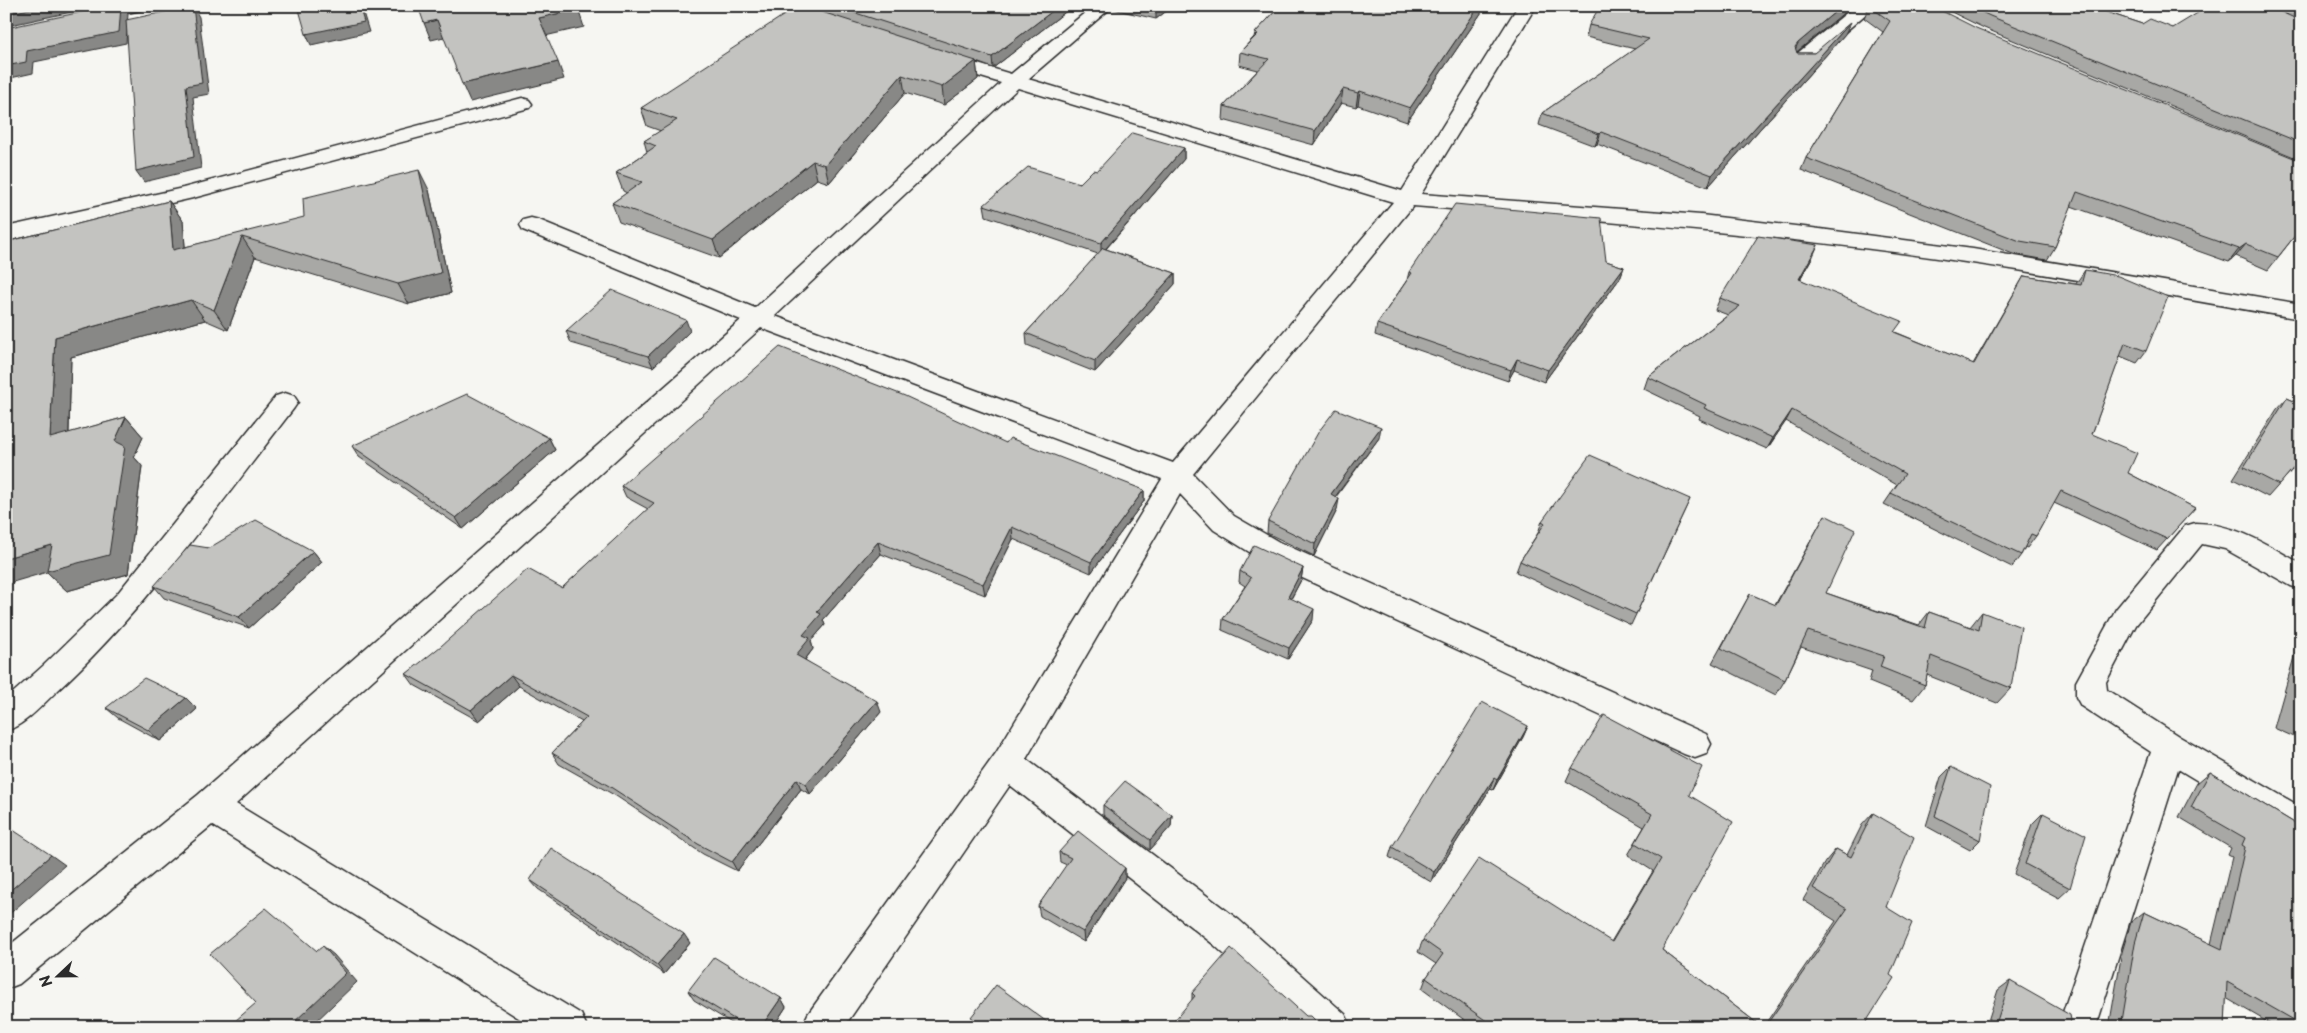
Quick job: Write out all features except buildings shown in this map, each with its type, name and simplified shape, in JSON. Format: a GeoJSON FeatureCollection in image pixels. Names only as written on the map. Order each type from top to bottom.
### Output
{"type":"FeatureCollection","features":[{"type":"Feature","properties":{"kind":"street"},"geometry":{"type":"LineString","coordinates":[[71,20],[135,6]]}},
{"type":"Feature","properties":{"kind":"street"},"geometry":{"type":"LineString","coordinates":[[778,6],[844,28]]}},
{"type":"Feature","properties":{"kind":"street"},"geometry":{"type":"LineString","coordinates":[[6,971],[210,806],[758,318],[1013,82],[1104,6]]}},
{"type":"Feature","properties":{"kind":"street"},"geometry":{"type":"LineString","coordinates":[[821,1027],[1007,763],[1178,475],[1407,199],[1527,6]]}},
{"type":"Feature","properties":{"kind":"street"},"geometry":{"type":"LineString","coordinates":[[1801,60],[1866,6]]}},
{"type":"Feature","properties":{"kind":"street"},"geometry":{"type":"LineString","coordinates":[[919,52],[1013,82],[1407,199],[1702,222],[1812,235],[1973,256],[2301,312]]}},
{"type":"Feature","properties":{"kind":"street"},"geometry":{"type":"LineString","coordinates":[[6,234],[186,194],[522,104]]}},
{"type":"Feature","properties":{"kind":"street"},"geometry":{"type":"LineString","coordinates":[[531,225],[758,318],[1178,475],[1224,523],[1268,550],[1695,744]]}},
{"type":"Feature","properties":{"kind":"street"},"geometry":{"type":"LineString","coordinates":[[6,718],[55,674],[127,602],[285,402]]}},
{"type":"Feature","properties":{"kind":"street"},"geometry":{"type":"LineString","coordinates":[[2301,578],[2226,538],[2208,532],[2195,533],[2126,617],[2091,682],[2092,696],[2169,747],[2301,825]]}},
{"type":"Feature","properties":{"kind":"street"},"geometry":{"type":"LineString","coordinates":[[2077,1027],[2169,747]]}},
{"type":"Feature","properties":{"kind":"street"},"geometry":{"type":"LineString","coordinates":[[1007,763],[1226,932],[1332,1027]]}},
{"type":"Feature","properties":{"kind":"street"},"geometry":{"type":"LineString","coordinates":[[210,806],[568,1027]]}}]}
